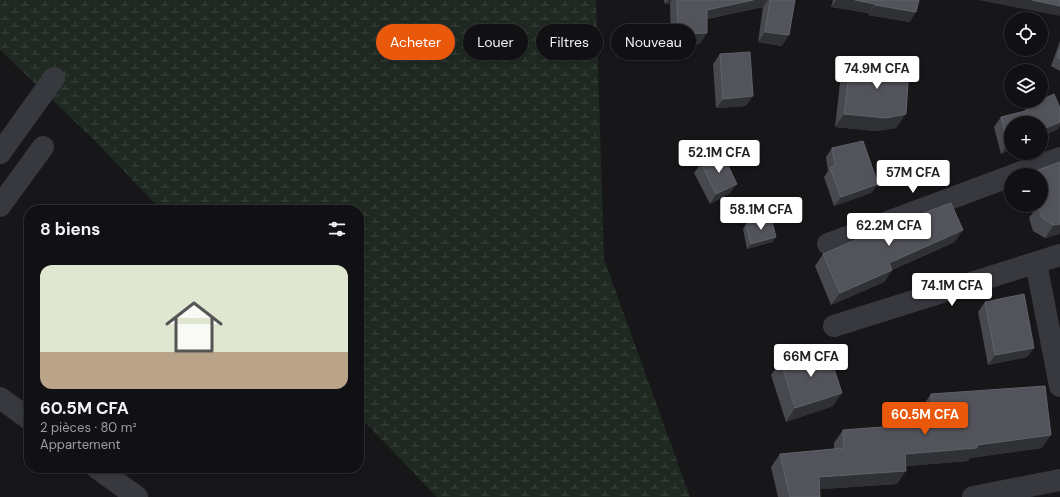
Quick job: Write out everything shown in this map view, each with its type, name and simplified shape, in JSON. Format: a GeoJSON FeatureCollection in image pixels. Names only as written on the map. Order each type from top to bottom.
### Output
{"type":"FeatureCollection","features":[{"type":"Feature","properties":{"kind":"street"},"geometry":{"type":"LineString","coordinates":[[0,153],[54,78]]}},
{"type":"Feature","properties":{"kind":"street"},"geometry":{"type":"LineString","coordinates":[[0,206],[43,147]]}},
{"type":"Feature","properties":{"kind":"street"},"geometry":{"type":"LineString","coordinates":[[1032,168],[1060,158]]}},
{"type":"Feature","properties":{"kind":"street"},"geometry":{"type":"LineString","coordinates":[[828,244],[1004,178]]}},
{"type":"Feature","properties":{"kind":"street"},"geometry":{"type":"LineString","coordinates":[[834,326],[1060,255]]}},
{"type":"Feature","properties":{"kind":"street"},"geometry":{"type":"LineString","coordinates":[[1036,263],[1060,386]]}},
{"type":"Feature","properties":{"kind":"street"},"geometry":{"type":"LineString","coordinates":[[0,398],[24,415]]}},
{"type":"Feature","properties":{"kind":"street"},"geometry":{"type":"LineString","coordinates":[[104,473],[137,497]]}},
{"type":"Feature","properties":{"kind":"street"},"geometry":{"type":"LineString","coordinates":[[973,497],[1060,480]]}},
{"type":"Feature","properties":{"kind":"green space"},"geometry":{"type":"Polygon","coordinates":[[[0,0],[596,0],[597,24],[536,24],[536,60],[598,60],[604,259],[690,497],[437,497],[364,421],[364,205],[156,205],[94,140],[0,50],[0,0]]]}},
{"type":"Feature","properties":{"kind":"building"},"geometry":{"type":"Polygon","coordinates":[[[677,0],[753,0],[707,10],[707,33],[696,33],[696,24],[678,24],[677,0]]]}},
{"type":"Feature","properties":{"kind":"building"},"geometry":{"type":"Polygon","coordinates":[[[770,0],[795,0],[789,35],[765,32],[770,0]]]}},
{"type":"Feature","properties":{"kind":"building"},"geometry":{"type":"Polygon","coordinates":[[[855,0],[919,0],[916,12],[855,0]]]}},
{"type":"Feature","properties":{"kind":"building"},"geometry":{"type":"Polygon","coordinates":[[[1032,0],[1060,0],[1060,6],[1032,0]]]}},
{"type":"Feature","properties":{"kind":"building"},"geometry":{"type":"Polygon","coordinates":[[[1060,49],[1060,59],[1057,57],[1060,49]]]}},
{"type":"Feature","properties":{"kind":"building"},"geometry":{"type":"Polygon","coordinates":[[[750,52],[753,96],[723,99],[720,54],[750,52]]]}},
{"type":"Feature","properties":{"kind":"building"},"geometry":{"type":"Polygon","coordinates":[[[851,60],[909,67],[906,114],[886,118],[844,114],[851,60]]]}},
{"type":"Feature","properties":{"kind":"building"},"geometry":{"type":"Polygon","coordinates":[[[1054,94],[1060,108],[1060,122],[1048,127],[1048,116],[1005,116],[1029,110],[1028,108],[1048,108],[1048,97],[1054,94]]]}},
{"type":"Feature","properties":{"kind":"building"},"geometry":{"type":"Polygon","coordinates":[[[1004,116],[1004,129],[1001,117],[1004,116]]]}},
{"type":"Feature","properties":{"kind":"building"},"geometry":{"type":"Polygon","coordinates":[[[863,141],[878,184],[841,197],[830,168],[835,166],[832,148],[863,141]]]}},
{"type":"Feature","properties":{"kind":"building"},"geometry":{"type":"Polygon","coordinates":[[[722,153],[737,184],[716,194],[701,163],[722,153]]]}},
{"type":"Feature","properties":{"kind":"building"},"geometry":{"type":"Polygon","coordinates":[[[1060,162],[1060,224],[1054,225],[1042,218],[1040,212],[1048,212],[1048,168],[1044,168],[1060,162]]]}},
{"type":"Feature","properties":{"kind":"building"},"geometry":{"type":"Polygon","coordinates":[[[951,203],[963,230],[889,263],[892,270],[840,293],[823,254],[883,228],[951,203]]]}},
{"type":"Feature","properties":{"kind":"building"},"geometry":{"type":"Polygon","coordinates":[[[771,218],[776,237],[751,244],[746,224],[771,218]]]}},
{"type":"Feature","properties":{"kind":"building"},"geometry":{"type":"Polygon","coordinates":[[[1024,294],[1034,348],[995,355],[985,302],[1024,294]]]}},
{"type":"Feature","properties":{"kind":"building"},"geometry":{"type":"Polygon","coordinates":[[[827,347],[842,393],[795,408],[781,362],[827,347]]]}},
{"type":"Feature","properties":{"kind":"building"},"geometry":{"type":"Polygon","coordinates":[[[1045,386],[1051,435],[977,445],[977,448],[905,454],[906,471],[819,477],[820,497],[790,497],[780,454],[844,448],[843,430],[934,423],[931,394],[1045,386]]]}}]}
